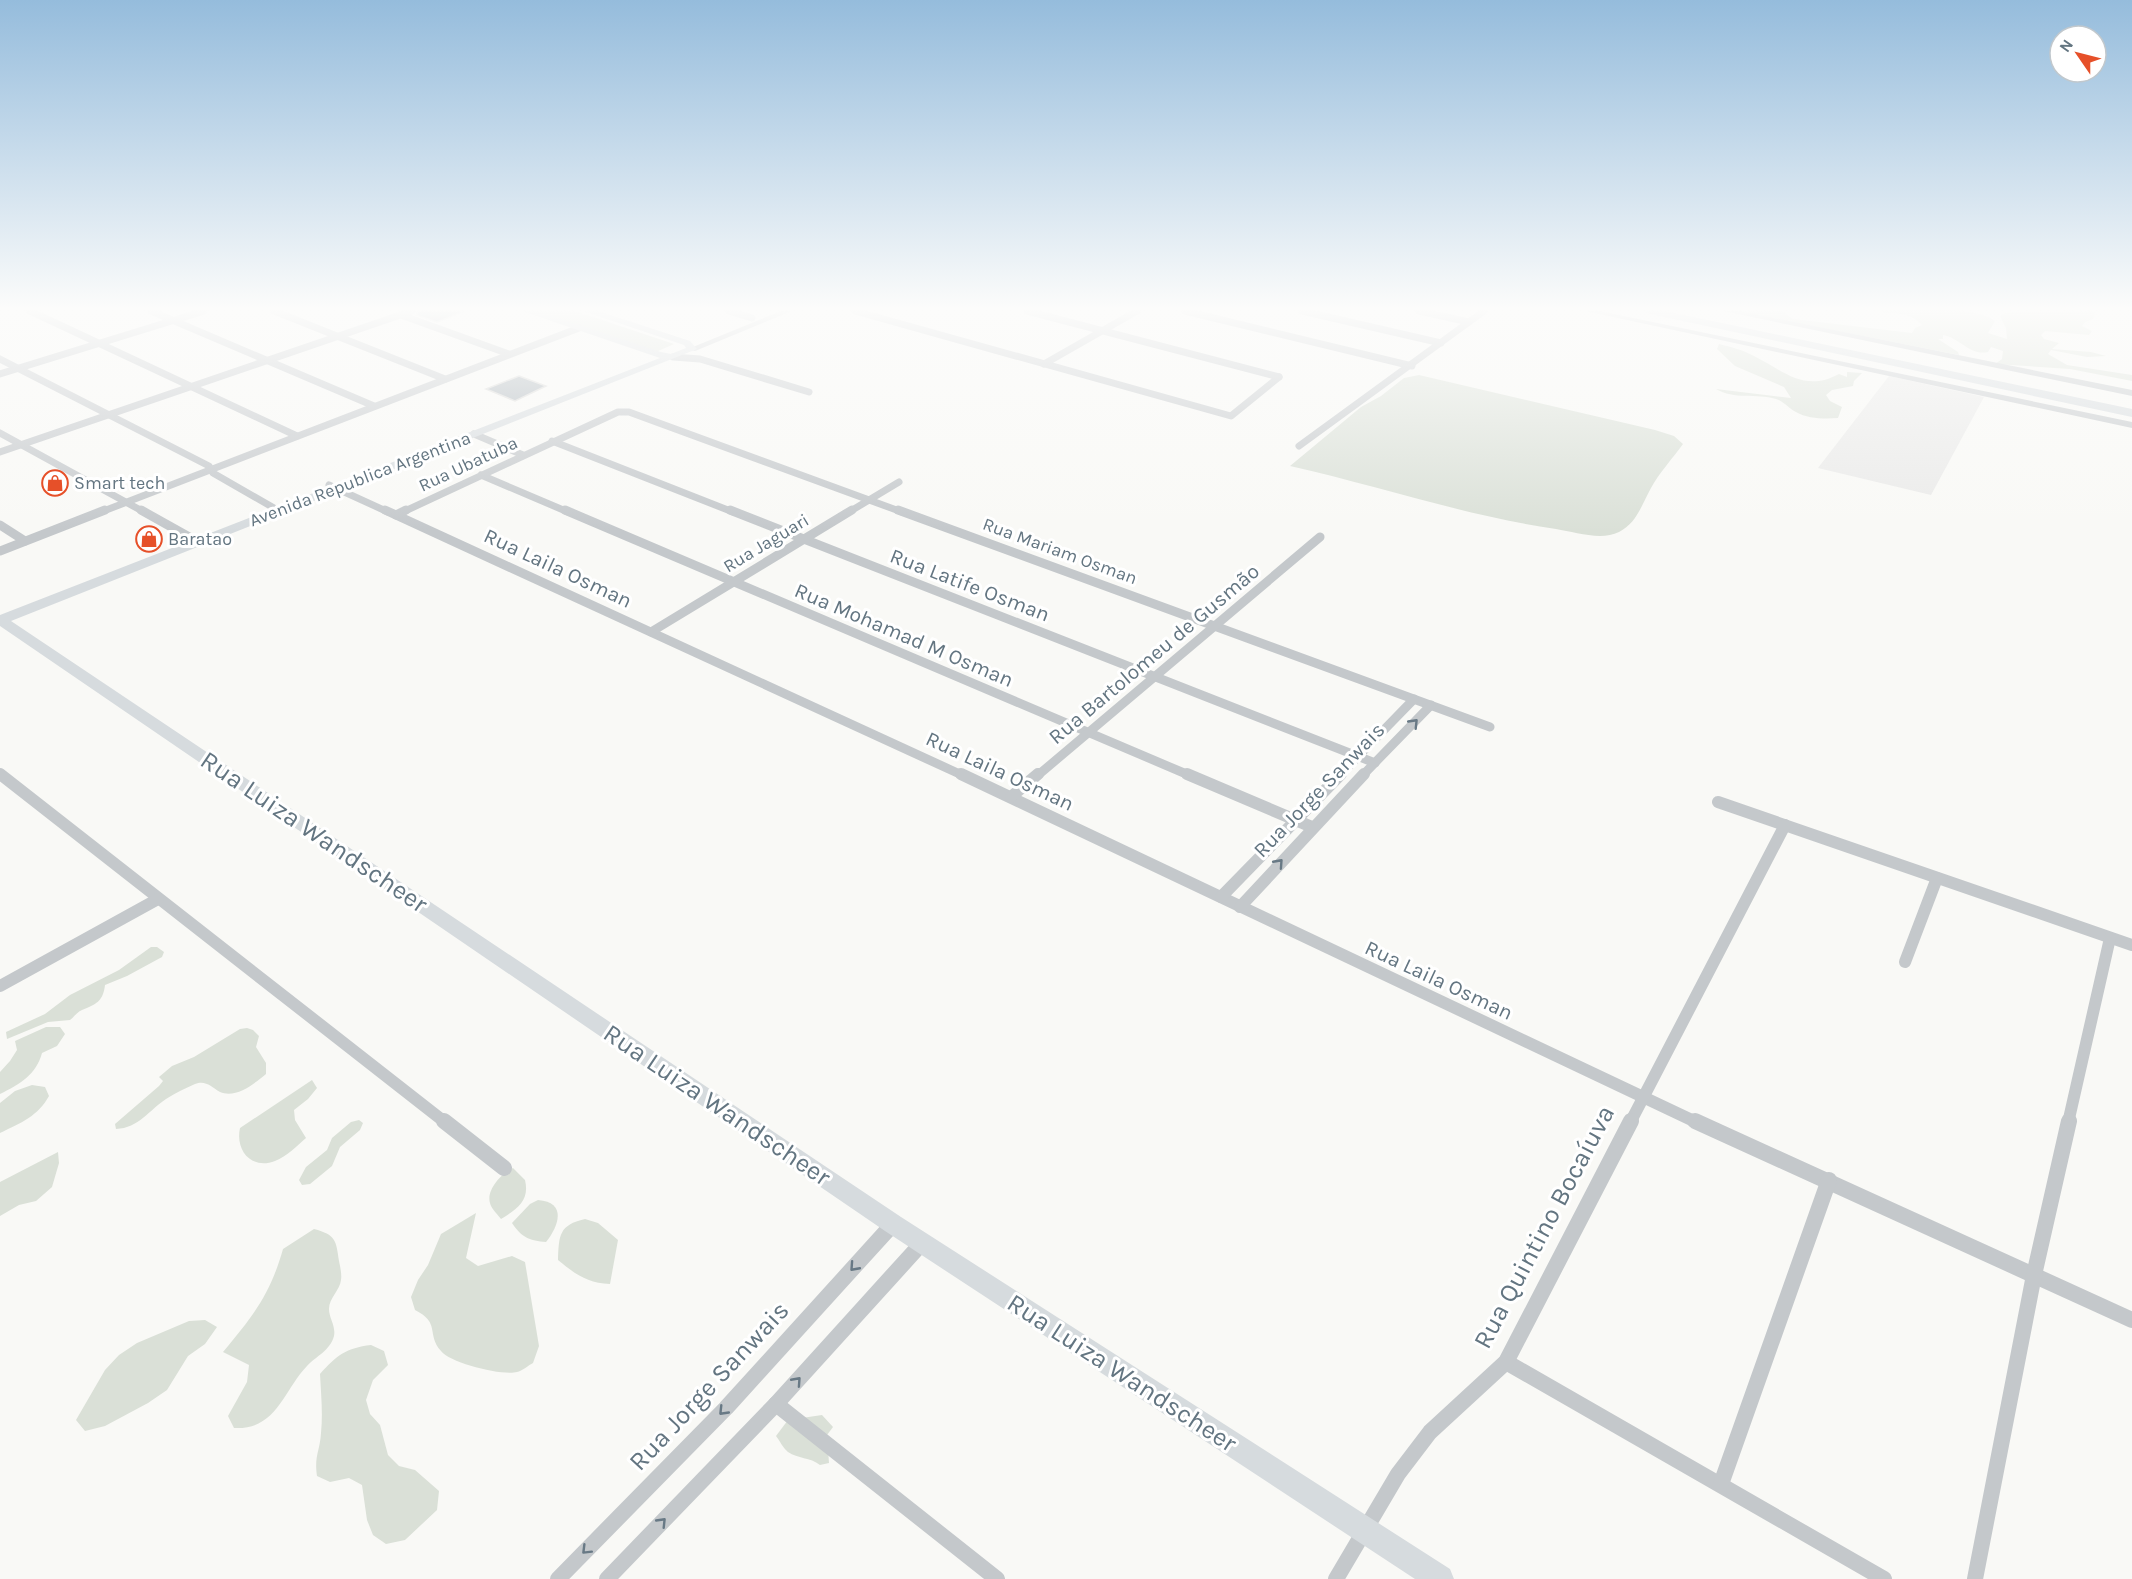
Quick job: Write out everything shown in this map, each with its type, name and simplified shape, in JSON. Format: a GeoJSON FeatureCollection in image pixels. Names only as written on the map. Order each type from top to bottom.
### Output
{"type":"FeatureCollection","features":[{"type":"Feature","properties":{"kind":"highway"},"geometry":{"type":"LineString","coordinates":[[1998,385],[2132,413]]}},
{"type":"Feature","properties":{"kind":"main road","name":"Avenida Republica Argentina"},"geometry":{"type":"LineString","coordinates":[[333,487],[586,385]]}},
{"type":"Feature","properties":{"kind":"main road","name":"Avenida Republica Argentina"},"geometry":{"type":"LineString","coordinates":[[0,612],[601,385]]}},
{"type":"Feature","properties":{"kind":"main road","name":"Avenida Republica Argentina"},"geometry":{"type":"LineString","coordinates":[[0,620],[208,539],[271,511]]}},
{"type":"Feature","properties":{"kind":"main road","name":"Rua Luiza Wandscheer"},"geometry":{"type":"LineString","coordinates":[[0,620],[893,1224],[1440,1579]]}},
{"type":"Feature","properties":{"kind":"street"},"geometry":{"type":"LineString","coordinates":[[51,385],[209,466],[271,511]]}},
{"type":"Feature","properties":{"kind":"street"},"geometry":{"type":"LineString","coordinates":[[185,385],[297,436]]}},
{"type":"Feature","properties":{"kind":"street"},"geometry":{"type":"LineString","coordinates":[[0,452],[197,385]]}},
{"type":"Feature","properties":{"kind":"street"},"geometry":{"type":"LineString","coordinates":[[323,385],[374,406]]}},
{"type":"Feature","properties":{"kind":"street"},"geometry":{"type":"LineString","coordinates":[[0,551],[429,385]]}},
{"type":"Feature","properties":{"kind":"street"},"geometry":{"type":"LineString","coordinates":[[788,385],[809,392]]}},
{"type":"Feature","properties":{"kind":"street"},"geometry":{"type":"LineString","coordinates":[[1118,385],[1231,416],[1270,385]]}},
{"type":"Feature","properties":{"kind":"street"},"geometry":{"type":"LineString","coordinates":[[1299,446],[1386,385]]}},
{"type":"Feature","properties":{"kind":"street"},"geometry":{"type":"LineString","coordinates":[[1940,385],[2132,425]]}},
{"type":"Feature","properties":{"kind":"street"},"geometry":{"type":"LineString","coordinates":[[2091,385],[2132,393]]}},
{"type":"Feature","properties":{"kind":"street","name":"Rua Ubatuba"},"geometry":{"type":"LineString","coordinates":[[396,515],[618,412]]}},
{"type":"Feature","properties":{"kind":"street","name":"Rua Mariam Osman"},"geometry":{"type":"LineString","coordinates":[[618,412],[629,412],[870,499],[1490,727]]}},
{"type":"Feature","properties":{"kind":"street"},"geometry":{"type":"LineString","coordinates":[[0,433],[191,538],[208,539]]}},
{"type":"Feature","properties":{"kind":"street"},"geometry":{"type":"LineString","coordinates":[[474,434],[523,455]]}},
{"type":"Feature","properties":{"kind":"street","name":"Rua Latife Osman"},"geometry":{"type":"LineString","coordinates":[[552,441],[1376,763]]}},
{"type":"Feature","properties":{"kind":"street","name":"Rua Mohamad M Osman"},"geometry":{"type":"LineString","coordinates":[[481,475],[1312,827]]}},
{"type":"Feature","properties":{"kind":"street","name":"Rua Jaguari"},"geometry":{"type":"LineString","coordinates":[[651,632],[898,482]]}},
{"type":"Feature","properties":{"kind":"street","name":"Rua Laila Osman"},"geometry":{"type":"LineString","coordinates":[[333,487],[1011,797],[1642,1096],[2132,1320]]}},
{"type":"Feature","properties":{"kind":"street"},"geometry":{"type":"LineString","coordinates":[[0,525],[25,541]]}},
{"type":"Feature","properties":{"kind":"street","name":"Rua Bartolomeu de Gusmão"},"geometry":{"type":"LineString","coordinates":[[1011,797],[1320,537]]}},
{"type":"Feature","properties":{"kind":"street","name":"Rua Jorge Sanwais"},"geometry":{"type":"LineString","coordinates":[[1221,897],[1414,699]]}},
{"type":"Feature","properties":{"kind":"street","name":"Rua Jorge Sanwais"},"geometry":{"type":"LineString","coordinates":[[1240,907],[1312,827],[1431,705]]}},
{"type":"Feature","properties":{"kind":"street"},"geometry":{"type":"LineString","coordinates":[[0,774],[504,1168]]}},
{"type":"Feature","properties":{"kind":"street"},"geometry":{"type":"LineString","coordinates":[[1718,802],[2132,945]]}},
{"type":"Feature","properties":{"kind":"street","name":"Rua Quintino Bocaíuva"},"geometry":{"type":"LineString","coordinates":[[1336,1579],[1398,1474],[1430,1432],[1506,1362],[1642,1096],[1785,825]]}},
{"type":"Feature","properties":{"kind":"street"},"geometry":{"type":"LineString","coordinates":[[1905,962],[1937,878]]}},
{"type":"Feature","properties":{"kind":"street"},"geometry":{"type":"LineString","coordinates":[[0,986],[158,899]]}},
{"type":"Feature","properties":{"kind":"street"},"geometry":{"type":"LineString","coordinates":[[1975,1579],[2034,1275],[2110,938]]}},
{"type":"Feature","properties":{"kind":"street"},"geometry":{"type":"LineString","coordinates":[[1720,1484],[1829,1180]]}},
{"type":"Feature","properties":{"kind":"street","name":"Rua Jorge Sanwais"},"geometry":{"type":"LineString","coordinates":[[558,1579],[726,1408],[893,1224]]}},
{"type":"Feature","properties":{"kind":"street"},"geometry":{"type":"LineString","coordinates":[[607,1579],[776,1404],[922,1243]]}},
{"type":"Feature","properties":{"kind":"street"},"geometry":{"type":"LineString","coordinates":[[1506,1362],[1884,1579]]}},
{"type":"Feature","properties":{"kind":"street"},"geometry":{"type":"LineString","coordinates":[[776,1404],[997,1579]]}},
{"type":"Feature","properties":{"kind":"shaded area"},"geometry":{"type":"Polygon","coordinates":[[[1395,385],[1461,385],[1655,430],[1674,436],[1683,444],[1658,477],[1630,524],[1619,532],[1604,536],[1580,534],[1456,509],[1290,466],[1361,407],[1395,385]]]}},
{"type":"Feature","properties":{"kind":"shaded area"},"geometry":{"type":"Polygon","coordinates":[[[1779,385],[1853,385],[1832,390],[1826,395],[1830,401],[1842,407],[1838,418],[1811,417],[1793,411],[1776,399],[1730,394],[1716,389],[1791,398],[1784,387],[1779,385]]]}},
{"type":"Feature","properties":{"kind":"shaded area"},"geometry":{"type":"Polygon","coordinates":[[[1882,385],[1928,385],[1984,397],[1931,495],[1818,468],[1882,385]]]}},
{"type":"Feature","properties":{"kind":"shaded area"},"geometry":{"type":"Polygon","coordinates":[[[151,947],[157,947],[164,952],[162,957],[105,985],[103,995],[98,1002],[79,1012],[70,1020],[48,1022],[7,1039],[6,1032],[45,1014],[70,995],[119,970],[151,947]]]}},
{"type":"Feature","properties":{"kind":"shaded area"},"geometry":{"type":"Polygon","coordinates":[[[46,1027],[60,1027],[65,1034],[57,1046],[42,1053],[36,1067],[26,1078],[0,1094],[0,1072],[17,1050],[15,1041],[46,1027]]]}},
{"type":"Feature","properties":{"kind":"shaded area"},"geometry":{"type":"Polygon","coordinates":[[[247,1028],[259,1036],[256,1047],[266,1063],[266,1074],[256,1082],[239,1092],[226,1094],[205,1083],[195,1084],[166,1099],[137,1122],[116,1129],[115,1124],[159,1086],[163,1081],[159,1077],[172,1066],[194,1057],[240,1029],[247,1028]]]}},
{"type":"Feature","properties":{"kind":"shaded area"},"geometry":{"type":"Polygon","coordinates":[[[312,1080],[317,1088],[294,1110],[295,1120],[306,1138],[288,1154],[275,1161],[259,1163],[252,1161],[240,1144],[240,1128],[312,1080]]]}},
{"type":"Feature","properties":{"kind":"shaded area"},"geometry":{"type":"Polygon","coordinates":[[[32,1085],[45,1087],[49,1096],[45,1103],[28,1118],[0,1133],[0,1103],[15,1091],[32,1085]]]}},
{"type":"Feature","properties":{"kind":"shaded area"},"geometry":{"type":"Polygon","coordinates":[[[359,1120],[363,1123],[360,1130],[340,1147],[332,1166],[310,1184],[302,1185],[299,1180],[306,1167],[327,1150],[332,1138],[351,1122],[359,1120]]]}},
{"type":"Feature","properties":{"kind":"shaded area"},"geometry":{"type":"Polygon","coordinates":[[[58,1152],[59,1163],[52,1187],[36,1201],[19,1205],[0,1216],[0,1182],[58,1152]]]}},
{"type":"Feature","properties":{"kind":"shaded area"},"geometry":{"type":"Polygon","coordinates":[[[513,1168],[525,1180],[526,1194],[517,1208],[501,1219],[491,1205],[490,1193],[500,1178],[513,1168]]]}},
{"type":"Feature","properties":{"kind":"shaded area"},"geometry":{"type":"Polygon","coordinates":[[[538,1200],[553,1205],[557,1210],[557,1222],[546,1242],[526,1237],[512,1223],[530,1204],[538,1200]]]}},
{"type":"Feature","properties":{"kind":"shaded area"},"geometry":{"type":"Polygon","coordinates":[[[476,1213],[466,1258],[478,1266],[512,1256],[525,1262],[539,1346],[533,1363],[517,1372],[477,1368],[446,1356],[434,1339],[431,1324],[415,1310],[411,1297],[441,1234],[476,1213]]]}},
{"type":"Feature","properties":{"kind":"shaded area"},"geometry":{"type":"Polygon","coordinates":[[[585,1219],[598,1223],[618,1240],[610,1284],[582,1277],[558,1260],[562,1232],[570,1224],[585,1219]]]}},
{"type":"Feature","properties":{"kind":"shaded area"},"geometry":{"type":"Polygon","coordinates":[[[314,1229],[334,1239],[341,1270],[340,1284],[329,1305],[334,1332],[332,1341],[307,1366],[270,1416],[248,1427],[234,1428],[228,1416],[247,1382],[249,1365],[223,1352],[266,1292],[283,1249],[314,1229]]]}},
{"type":"Feature","properties":{"kind":"shaded area"},"geometry":{"type":"Polygon","coordinates":[[[205,1320],[217,1327],[205,1344],[188,1356],[167,1390],[105,1426],[85,1431],[76,1420],[105,1370],[119,1355],[137,1343],[189,1321],[205,1320]]]}},
{"type":"Feature","properties":{"kind":"shaded area"},"geometry":{"type":"Polygon","coordinates":[[[371,1345],[384,1351],[388,1365],[373,1380],[366,1400],[370,1414],[380,1425],[388,1455],[399,1466],[415,1470],[439,1491],[437,1510],[405,1540],[386,1544],[373,1535],[367,1520],[362,1485],[349,1478],[330,1482],[317,1476],[316,1469],[322,1426],[320,1374],[342,1354],[355,1348],[371,1345]]]}},
{"type":"Feature","properties":{"kind":"shaded area"},"geometry":{"type":"Polygon","coordinates":[[[822,1415],[833,1427],[827,1435],[829,1463],[820,1465],[788,1452],[776,1436],[788,1420],[822,1415]]]}},
{"type":"Feature","properties":{"kind":"building"},"geometry":{"type":"Polygon","coordinates":[[[497,385],[546,386],[515,401],[486,389],[497,385]]]}},
{"type":"Feature","properties":{"kind":"place","name":"Smart tech"},"geometry":{"type":"Point","coordinates":[55,483]}},
{"type":"Feature","properties":{"kind":"place","name":"Baratao"},"geometry":{"type":"Point","coordinates":[149,539]}}]}
